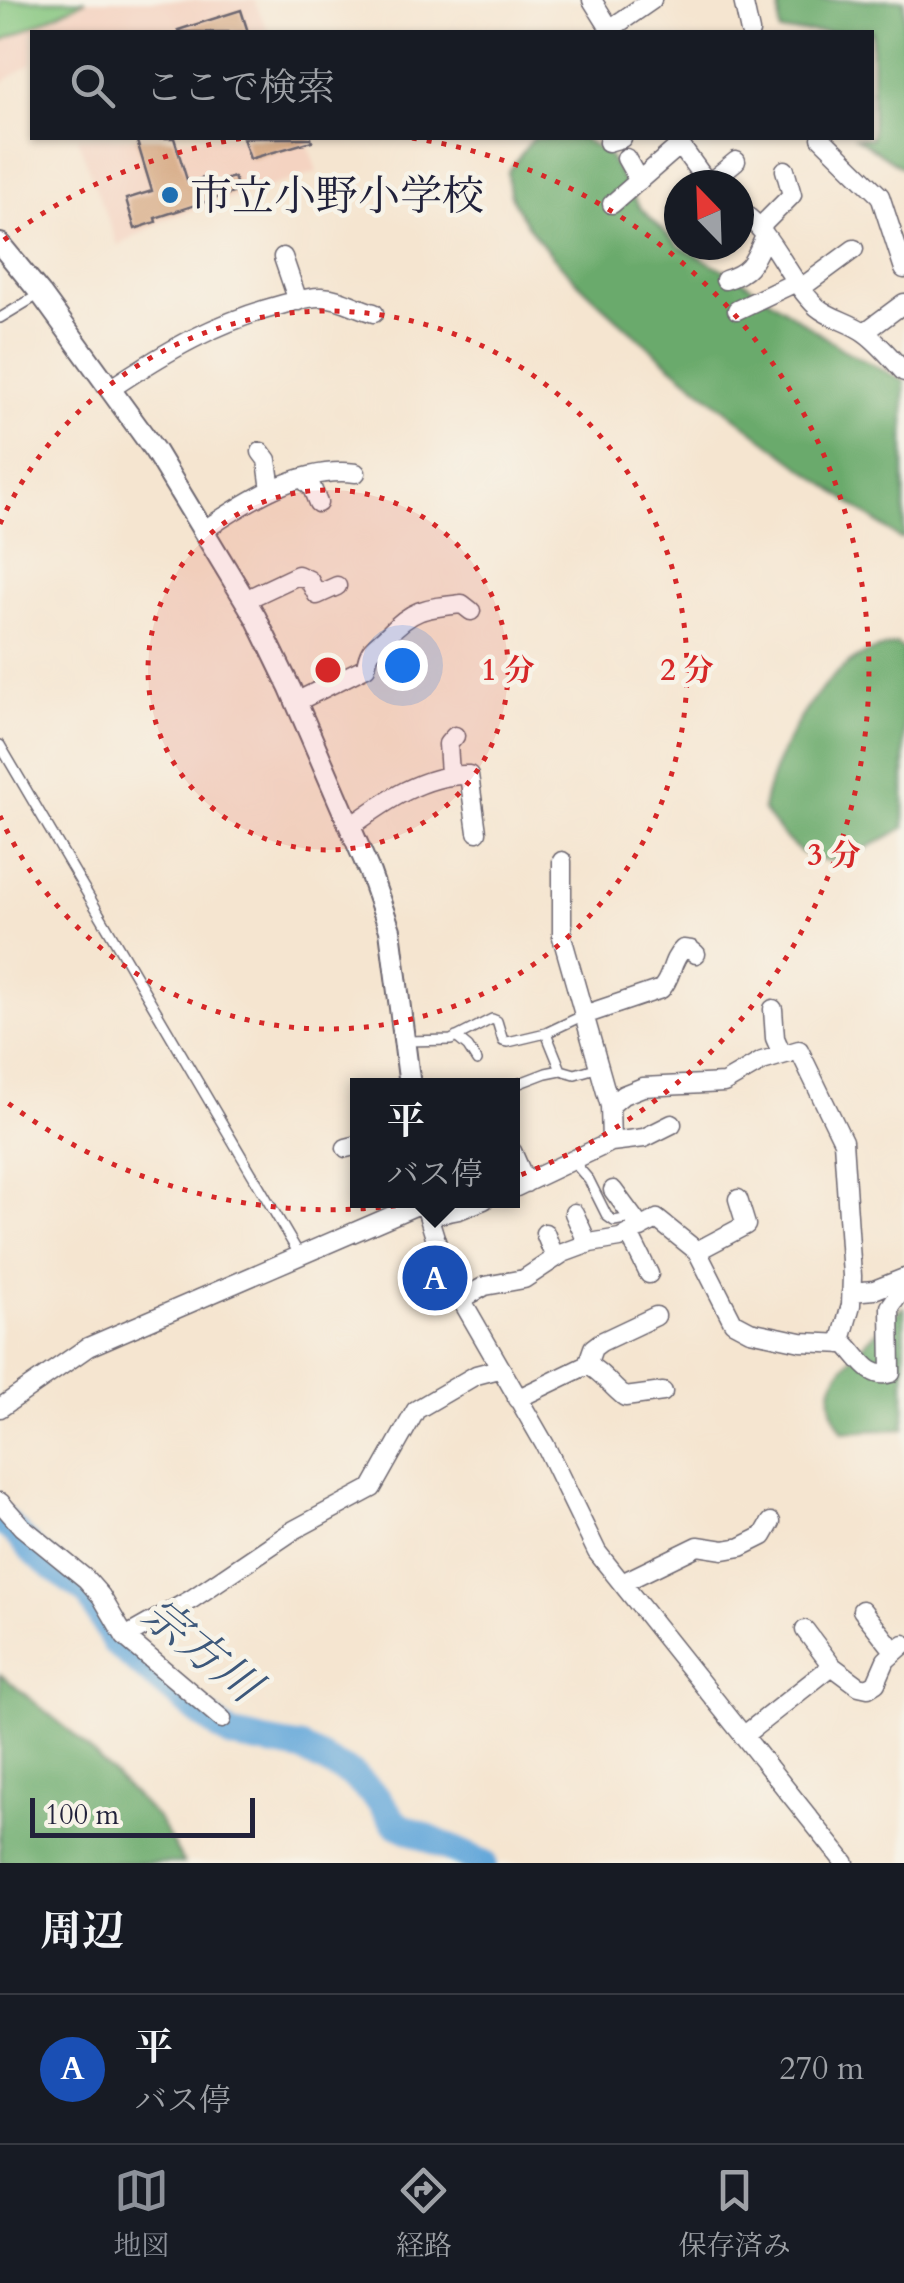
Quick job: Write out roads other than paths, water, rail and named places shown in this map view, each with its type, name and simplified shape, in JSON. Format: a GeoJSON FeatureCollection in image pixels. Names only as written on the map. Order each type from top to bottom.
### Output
{"type":"FeatureCollection","features":[{"type":"Feature","properties":{"kind":"street"},"geometry":{"type":"LineString","coordinates":[[592,0],[610,30]]}},
{"type":"Feature","properties":{"kind":"street"},"geometry":{"type":"LineString","coordinates":[[612,30],[652,0]]}},
{"type":"Feature","properties":{"kind":"street"},"geometry":{"type":"LineString","coordinates":[[743,0],[750,30]]}},
{"type":"Feature","properties":{"kind":"street"},"geometry":{"type":"LineString","coordinates":[[823,140],[880,196],[904,269]]}},
{"type":"Feature","properties":{"kind":"street"},"geometry":{"type":"LineString","coordinates":[[612,204],[678,141],[699,170]]}},
{"type":"Feature","properties":{"kind":"street"},"geometry":{"type":"LineString","coordinates":[[626,158],[639,180]]}},
{"type":"Feature","properties":{"kind":"street"},"geometry":{"type":"LineString","coordinates":[[725,170],[736,161]]}},
{"type":"Feature","properties":{"kind":"street"},"geometry":{"type":"LineString","coordinates":[[725,280],[743,275],[752,265],[762,232],[792,195],[785,170]]}},
{"type":"Feature","properties":{"kind":"street"},"geometry":{"type":"LineString","coordinates":[[754,224],[819,308],[865,332],[904,372]]}},
{"type":"Feature","properties":{"kind":"street"},"geometry":{"type":"LineString","coordinates":[[0,244],[155,451],[245,600],[296,702],[390,930],[409,1078]]}},
{"type":"Feature","properties":{"kind":"street"},"geometry":{"type":"LineString","coordinates":[[737,310],[798,285],[854,248]]}},
{"type":"Feature","properties":{"kind":"street"},"geometry":{"type":"LineString","coordinates":[[282,257],[298,300]]}},
{"type":"Feature","properties":{"kind":"street"},"geometry":{"type":"LineString","coordinates":[[110,389],[164,353],[237,316],[317,296],[342,299],[374,313]]}},
{"type":"Feature","properties":{"kind":"street"},"geometry":{"type":"LineString","coordinates":[[865,332],[904,303]]}},
{"type":"Feature","properties":{"kind":"street"},"geometry":{"type":"LineString","coordinates":[[261,452],[267,460],[271,490]]}},
{"type":"Feature","properties":{"kind":"street"},"geometry":{"type":"LineString","coordinates":[[203,531],[257,494],[303,479],[342,471],[356,473]]}},
{"type":"Feature","properties":{"kind":"street"},"geometry":{"type":"LineString","coordinates":[[303,479],[318,503]]}},
{"type":"Feature","properties":{"kind":"street"},"geometry":{"type":"LineString","coordinates":[[245,600],[298,575],[309,580],[317,595],[337,586]]}},
{"type":"Feature","properties":{"kind":"street"},"geometry":{"type":"LineString","coordinates":[[296,702],[366,668],[369,651],[417,610],[462,604],[472,611]]}},
{"type":"Feature","properties":{"kind":"street"},"geometry":{"type":"LineString","coordinates":[[450,774],[448,744],[455,736]]}},
{"type":"Feature","properties":{"kind":"street"},"geometry":{"type":"LineString","coordinates":[[350,826],[393,796],[450,774],[469,775],[477,832]]}},
{"type":"Feature","properties":{"kind":"street"},"geometry":{"type":"LineString","coordinates":[[562,861],[562,938],[610,1106],[611,1142]]}},
{"type":"Feature","properties":{"kind":"street"},"geometry":{"type":"LineString","coordinates":[[584,1015],[661,990],[668,982],[674,957],[683,949],[696,954]]}},
{"type":"Feature","properties":{"kind":"street"},"geometry":{"type":"LineString","coordinates":[[773,1009],[772,1022],[782,1054]]}},
{"type":"Feature","properties":{"kind":"street"},"geometry":{"type":"LineString","coordinates":[[610,1106],[623,1095],[644,1087],[724,1083],[762,1060],[799,1050],[843,1141],[851,1292],[840,1344]]}},
{"type":"Feature","properties":{"kind":"street"},"geometry":{"type":"LineString","coordinates":[[520,1186],[611,1142],[644,1138],[672,1124]]}},
{"type":"Feature","properties":{"kind":"street"},"geometry":{"type":"LineString","coordinates":[[613,1190],[634,1227],[649,1274]]}},
{"type":"Feature","properties":{"kind":"street"},"geometry":{"type":"LineString","coordinates":[[698,1251],[746,1224],[738,1198]]}},
{"type":"Feature","properties":{"kind":"street"},"geometry":{"type":"LineString","coordinates":[[0,1408],[88,1347],[299,1254],[421,1208]]}},
{"type":"Feature","properties":{"kind":"street"},"geometry":{"type":"LineString","coordinates":[[427,1208],[446,1273],[545,1445],[598,1552],[845,1863]]}},
{"type":"Feature","properties":{"kind":"street"},"geometry":{"type":"LineString","coordinates":[[574,1213],[588,1244]]}},
{"type":"Feature","properties":{"kind":"street"},"geometry":{"type":"LineString","coordinates":[[460,1300],[485,1286],[524,1278],[555,1258],[657,1219],[698,1251],[734,1322],[750,1332],[801,1342],[846,1344],[872,1374],[882,1376],[892,1373],[890,1307],[904,1287]]}},
{"type":"Feature","properties":{"kind":"street"},"geometry":{"type":"LineString","coordinates":[[545,1233],[555,1258]]}},
{"type":"Feature","properties":{"kind":"street"},"geometry":{"type":"LineString","coordinates":[[851,1292],[874,1290],[904,1278]]}},
{"type":"Feature","properties":{"kind":"street"},"geometry":{"type":"LineString","coordinates":[[518,1399],[587,1365],[593,1348],[656,1316]]}},
{"type":"Feature","properties":{"kind":"street"},"geometry":{"type":"LineString","coordinates":[[587,1365],[600,1371],[624,1397],[663,1392]]}},
{"type":"Feature","properties":{"kind":"street"},"geometry":{"type":"LineString","coordinates":[[125,1637],[192,1599],[294,1530],[372,1488],[416,1410],[476,1375],[499,1369]]}},
{"type":"Feature","properties":{"kind":"street"},"geometry":{"type":"LineString","coordinates":[[0,1502],[22,1527],[86,1579],[125,1637],[222,1719]]}},
{"type":"Feature","properties":{"kind":"street"},"geometry":{"type":"LineString","coordinates":[[622,1584],[698,1546],[724,1550],[742,1547],[764,1536],[772,1522]]}},
{"type":"Feature","properties":{"kind":"street"},"geometry":{"type":"LineString","coordinates":[[805,1630],[832,1666],[868,1688],[876,1682],[886,1660],[900,1648],[862,1610]]}},
{"type":"Feature","properties":{"kind":"street"},"geometry":{"type":"LineString","coordinates":[[742,1736],[832,1666]]}},
{"type":"Feature","properties":{"kind":"lane"},"geometry":{"type":"LineString","coordinates":[[0,318],[41,294]]}},
{"type":"Feature","properties":{"kind":"lane"},"geometry":{"type":"LineString","coordinates":[[0,746],[299,1254]]}},
{"type":"Feature","properties":{"kind":"lane"},"geometry":{"type":"LineString","coordinates":[[404,1041],[451,1040],[492,1018],[497,1021],[503,1041],[546,1033],[584,1015]]}},
{"type":"Feature","properties":{"kind":"lane"},"geometry":{"type":"LineString","coordinates":[[546,1033],[560,1070]]}},
{"type":"Feature","properties":{"kind":"lane"},"geometry":{"type":"LineString","coordinates":[[456,1037],[477,1061]]}},
{"type":"Feature","properties":{"kind":"lane"},"geometry":{"type":"LineString","coordinates":[[520,1083],[560,1070],[575,1074],[599,1067]]}},
{"type":"Feature","properties":{"kind":"lane"},"geometry":{"type":"LineString","coordinates":[[572,1160],[589,1180],[607,1216],[634,1227]]}},
{"type":"Feature","properties":{"kind":"waterway","name":"宗方川"},"geometry":{"type":"LineString","coordinates":[[0,1517],[36,1554],[89,1594],[116,1644],[232,1736],[302,1749],[352,1775],[380,1801],[396,1824],[483,1863]]}},
{"type":"Feature","properties":{"kind":"place","name":"市立小野小学校"},"geometry":{"type":"Point","coordinates":[170,195]}},
{"type":"Feature","properties":{"kind":"place","name":"平"},"geometry":{"type":"Point","coordinates":[435,1278]}}]}
